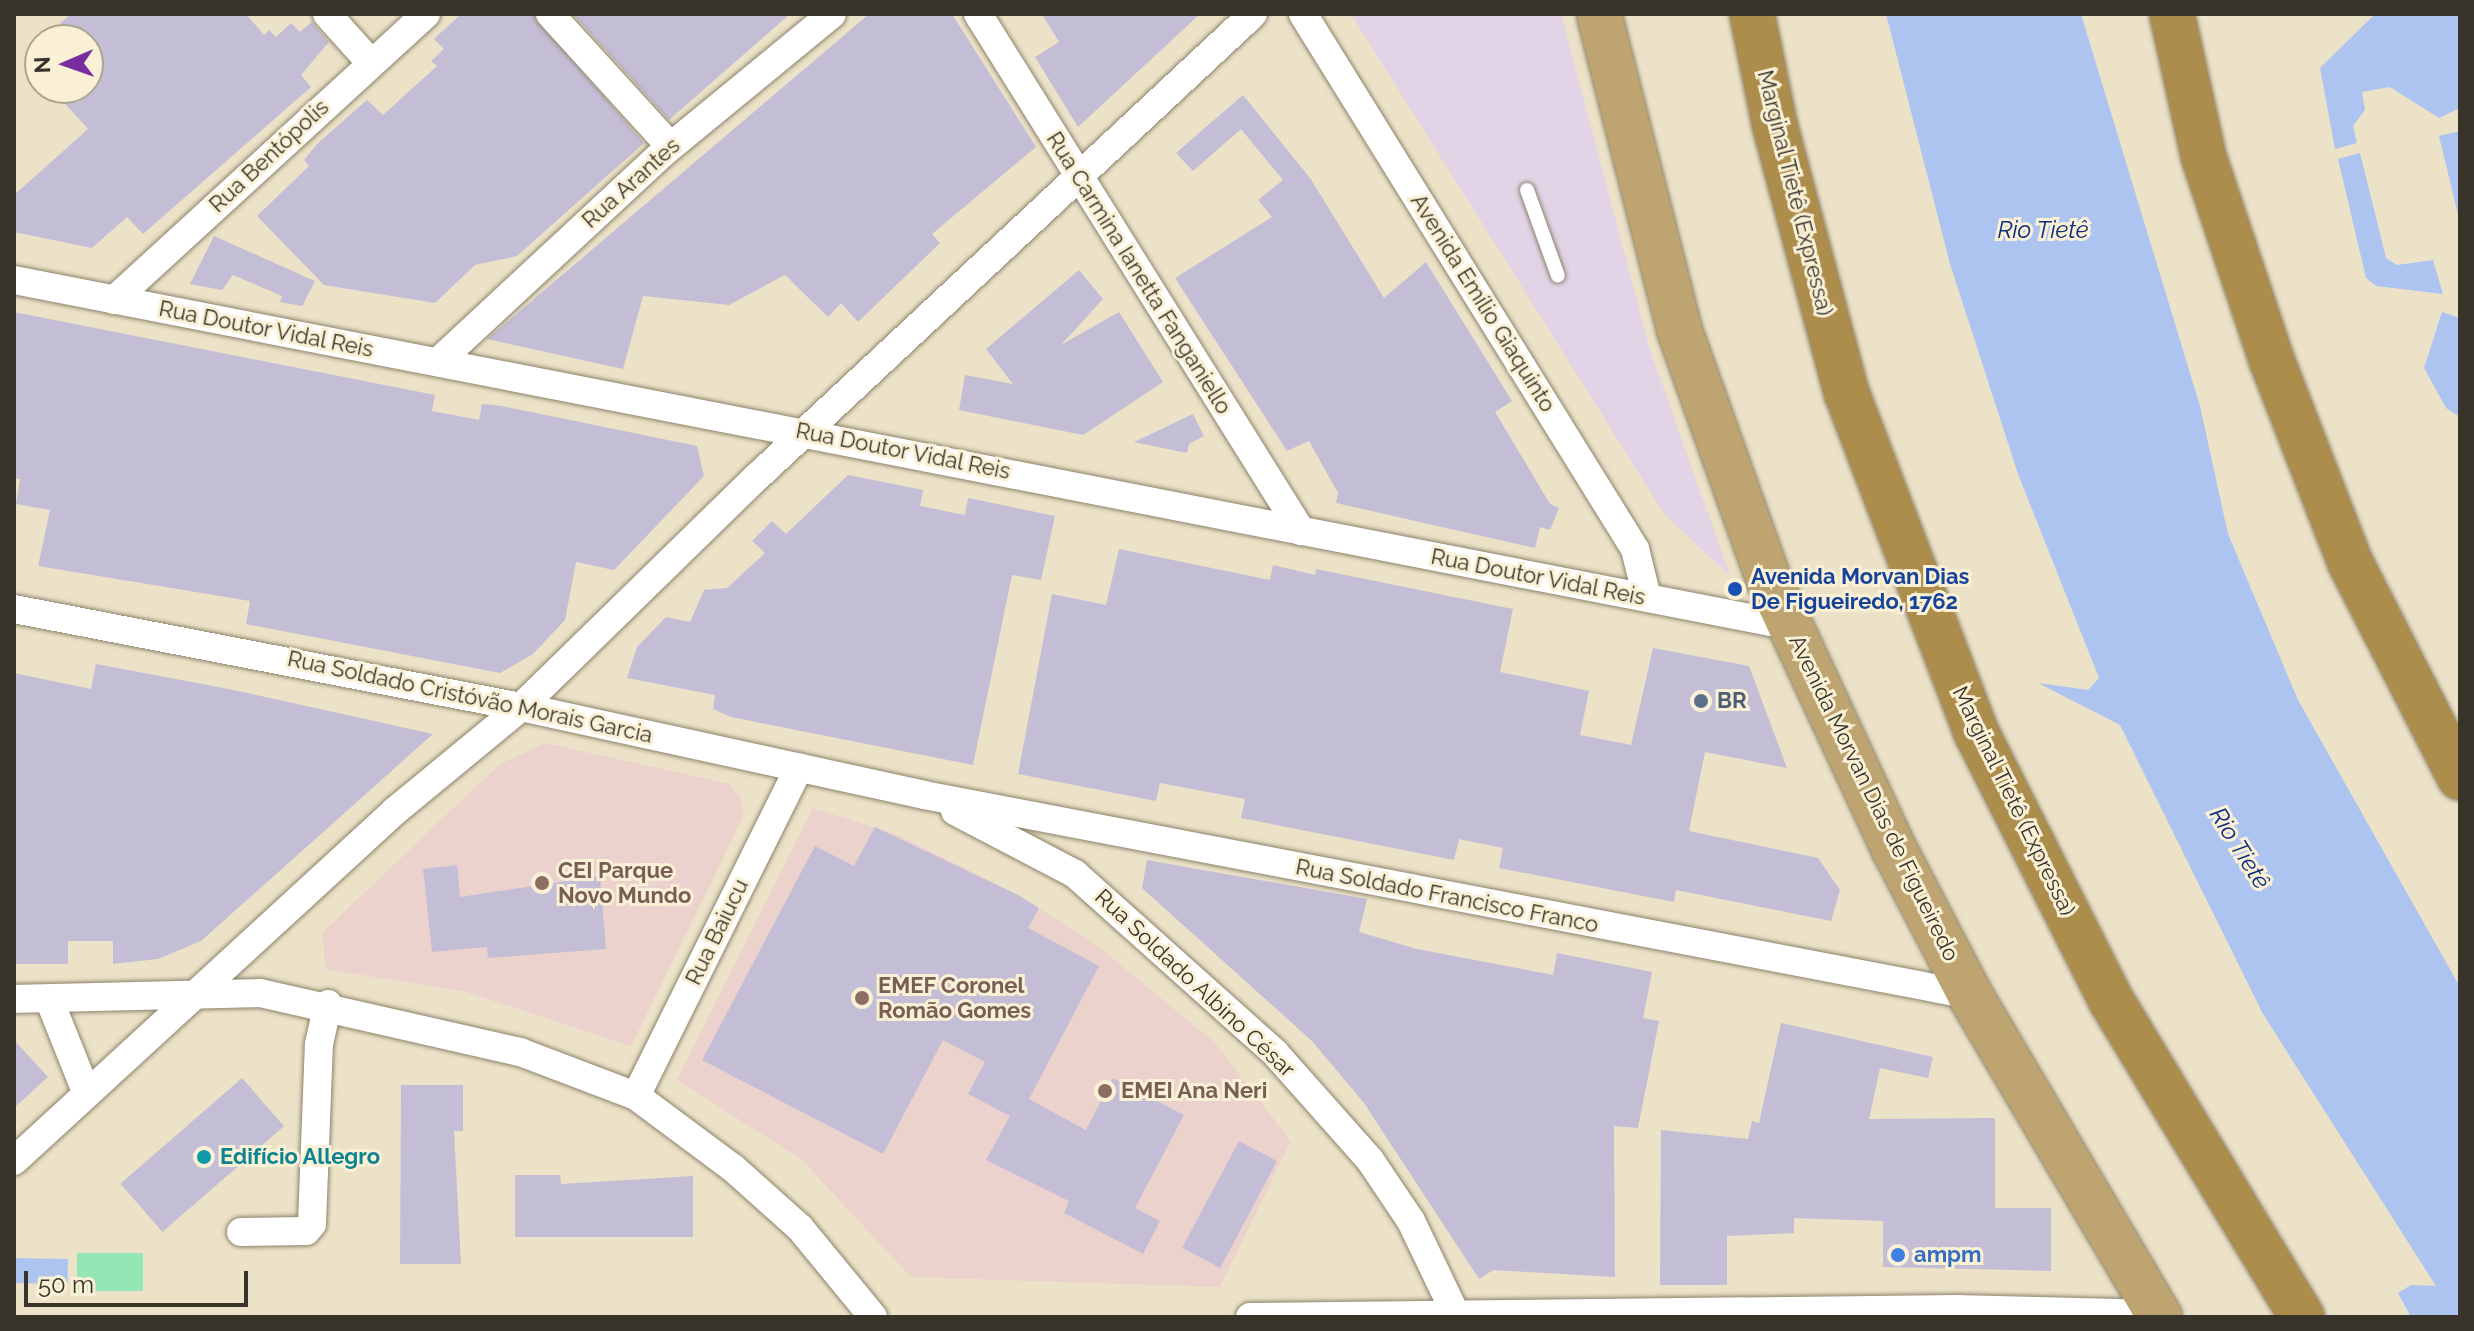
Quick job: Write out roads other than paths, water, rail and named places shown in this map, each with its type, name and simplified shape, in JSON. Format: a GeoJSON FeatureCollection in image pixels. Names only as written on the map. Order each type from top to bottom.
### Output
{"type":"FeatureCollection","features":[{"type":"Feature","properties":{"kind":"highway","name":"Avenida Morvan Dias de Figueiredo"},"geometry":{"type":"LineString","coordinates":[[1599,14],[1679,329],[1791,626],[1970,995],[2159,1316]]}},
{"type":"Feature","properties":{"kind":"highway","name":"Marginal Tietê (Expressa)"},"geometry":{"type":"LineString","coordinates":[[1752,14],[1775,126],[1847,394],[1976,732],[2112,1002],[2302,1317]]}},
{"type":"Feature","properties":{"kind":"highway"},"geometry":{"type":"LineString","coordinates":[[2172,14],[2204,158],[2272,361],[2350,562],[2460,778]]}},
{"type":"Feature","properties":{"kind":"street"},"geometry":{"type":"LineString","coordinates":[[327,14],[370,62]]}},
{"type":"Feature","properties":{"kind":"street","name":"Rua Bentópolis"},"geometry":{"type":"LineString","coordinates":[[114,300],[370,62],[426,14]]}},
{"type":"Feature","properties":{"kind":"street"},"geometry":{"type":"LineString","coordinates":[[550,14],[670,146]]}},
{"type":"Feature","properties":{"kind":"street","name":"Rua Arantes"},"geometry":{"type":"LineString","coordinates":[[439,361],[670,146],[832,14]]}},
{"type":"Feature","properties":{"kind":"street","name":"Rua Carmina Ianetta Fanganiello"},"geometry":{"type":"LineString","coordinates":[[978,14],[1301,531]]}},
{"type":"Feature","properties":{"kind":"street"},"geometry":{"type":"LineString","coordinates":[[14,1161],[395,811],[521,707],[805,432],[1253,14]]}},
{"type":"Feature","properties":{"kind":"street","name":"Avenida Emílio Giaquinto"},"geometry":{"type":"LineString","coordinates":[[1303,14],[1635,549],[1647,597]]}},
{"type":"Feature","properties":{"kind":"street","name":"Rua Doutor Vidal Reis"},"geometry":{"type":"LineString","coordinates":[[14,280],[1791,626]]}},
{"type":"Feature","properties":{"kind":"street","name":"Rua Soldado Cristóvão Morais Garcia"},"geometry":{"type":"LineString","coordinates":[[14,609],[521,707],[924,795]]}},
{"type":"Feature","properties":{"kind":"street","name":"Rua Baiucu"},"geometry":{"type":"LineString","coordinates":[[636,1096],[799,767]]}},
{"type":"Feature","properties":{"kind":"street","name":"Rua Soldado Francisco Franco"},"geometry":{"type":"LineString","coordinates":[[924,795],[1970,995]]}},
{"type":"Feature","properties":{"kind":"street","name":"Rua Soldado Albino César"},"geometry":{"type":"LineString","coordinates":[[924,795],[1075,874],[1275,1053],[1370,1160],[1411,1221],[1457,1317]]}},
{"type":"Feature","properties":{"kind":"street"},"geometry":{"type":"LineString","coordinates":[[14,999],[198,992],[328,1004],[520,1052],[636,1096],[733,1168],[800,1228],[873,1317]]}},
{"type":"Feature","properties":{"kind":"street"},"geometry":{"type":"LineString","coordinates":[[49,999],[87,1094]]}},
{"type":"Feature","properties":{"kind":"street"},"geometry":{"type":"LineString","coordinates":[[241,1232],[306,1231],[312,1224],[319,1044],[328,1004]]}},
{"type":"Feature","properties":{"kind":"street"},"geometry":{"type":"LineString","coordinates":[[1250,1317],[1956,1309],[2159,1316]]}},
{"type":"Feature","properties":{"kind":"lane"},"geometry":{"type":"LineString","coordinates":[[1527,190],[1558,276]]}},
{"type":"Feature","properties":{"kind":"water","name":"Rio Tietê"},"geometry":{"type":"Polygon","coordinates":[[[1886,14],[2081,14],[2200,406],[2228,534],[2298,700],[2460,987],[2460,1317],[2411,1317],[2398,1293],[2411,1285],[2436,1286],[2263,1014],[2120,725],[2038,683],[2088,690],[2099,678],[2018,474],[1950,264],[1886,14]]]}},
{"type":"Feature","properties":{"kind":"water"},"geometry":{"type":"Polygon","coordinates":[[[2375,14],[2460,14],[2460,108],[2439,118],[2390,87],[2362,92],[2365,110],[2353,126],[2357,143],[2335,149],[2320,68],[2375,14]]]}},
{"type":"Feature","properties":{"kind":"water"},"geometry":{"type":"Polygon","coordinates":[[[2460,131],[2460,223],[2439,136],[2460,131]]]}},
{"type":"Feature","properties":{"kind":"water"},"geometry":{"type":"Polygon","coordinates":[[[2360,153],[2386,258],[2397,265],[2433,260],[2443,294],[2376,286],[2366,278],[2338,159],[2360,153]]]}},
{"type":"Feature","properties":{"kind":"water"},"geometry":{"type":"Polygon","coordinates":[[[2442,312],[2460,318],[2460,417],[2446,408],[2424,368],[2442,312]]]}},
{"type":"Feature","properties":{"kind":"water"},"geometry":{"type":"Polygon","coordinates":[[[14,1258],[68,1259],[68,1284],[14,1283],[14,1258]]]}},
{"type":"Feature","properties":{"kind":"place","name":"Avenida Morvan Dias De Figueiredo, 1762"},"geometry":{"type":"Point","coordinates":[1735,589]}},
{"type":"Feature","properties":{"kind":"place","name":"BR"},"geometry":{"type":"Point","coordinates":[1701,701]}},
{"type":"Feature","properties":{"kind":"place","name":"CEI Parque Novo Mundo"},"geometry":{"type":"Point","coordinates":[542,883]}},
{"type":"Feature","properties":{"kind":"place","name":"EMEF Coronel Romão Gomes"},"geometry":{"type":"Point","coordinates":[862,998]}},
{"type":"Feature","properties":{"kind":"place","name":"EMEI Ana Neri"},"geometry":{"type":"Point","coordinates":[1105,1091]}},
{"type":"Feature","properties":{"kind":"place","name":"Edifício Allegro"},"geometry":{"type":"Point","coordinates":[204,1157]}},
{"type":"Feature","properties":{"kind":"place","name":"ampm"},"geometry":{"type":"Point","coordinates":[1898,1255]}}]}
